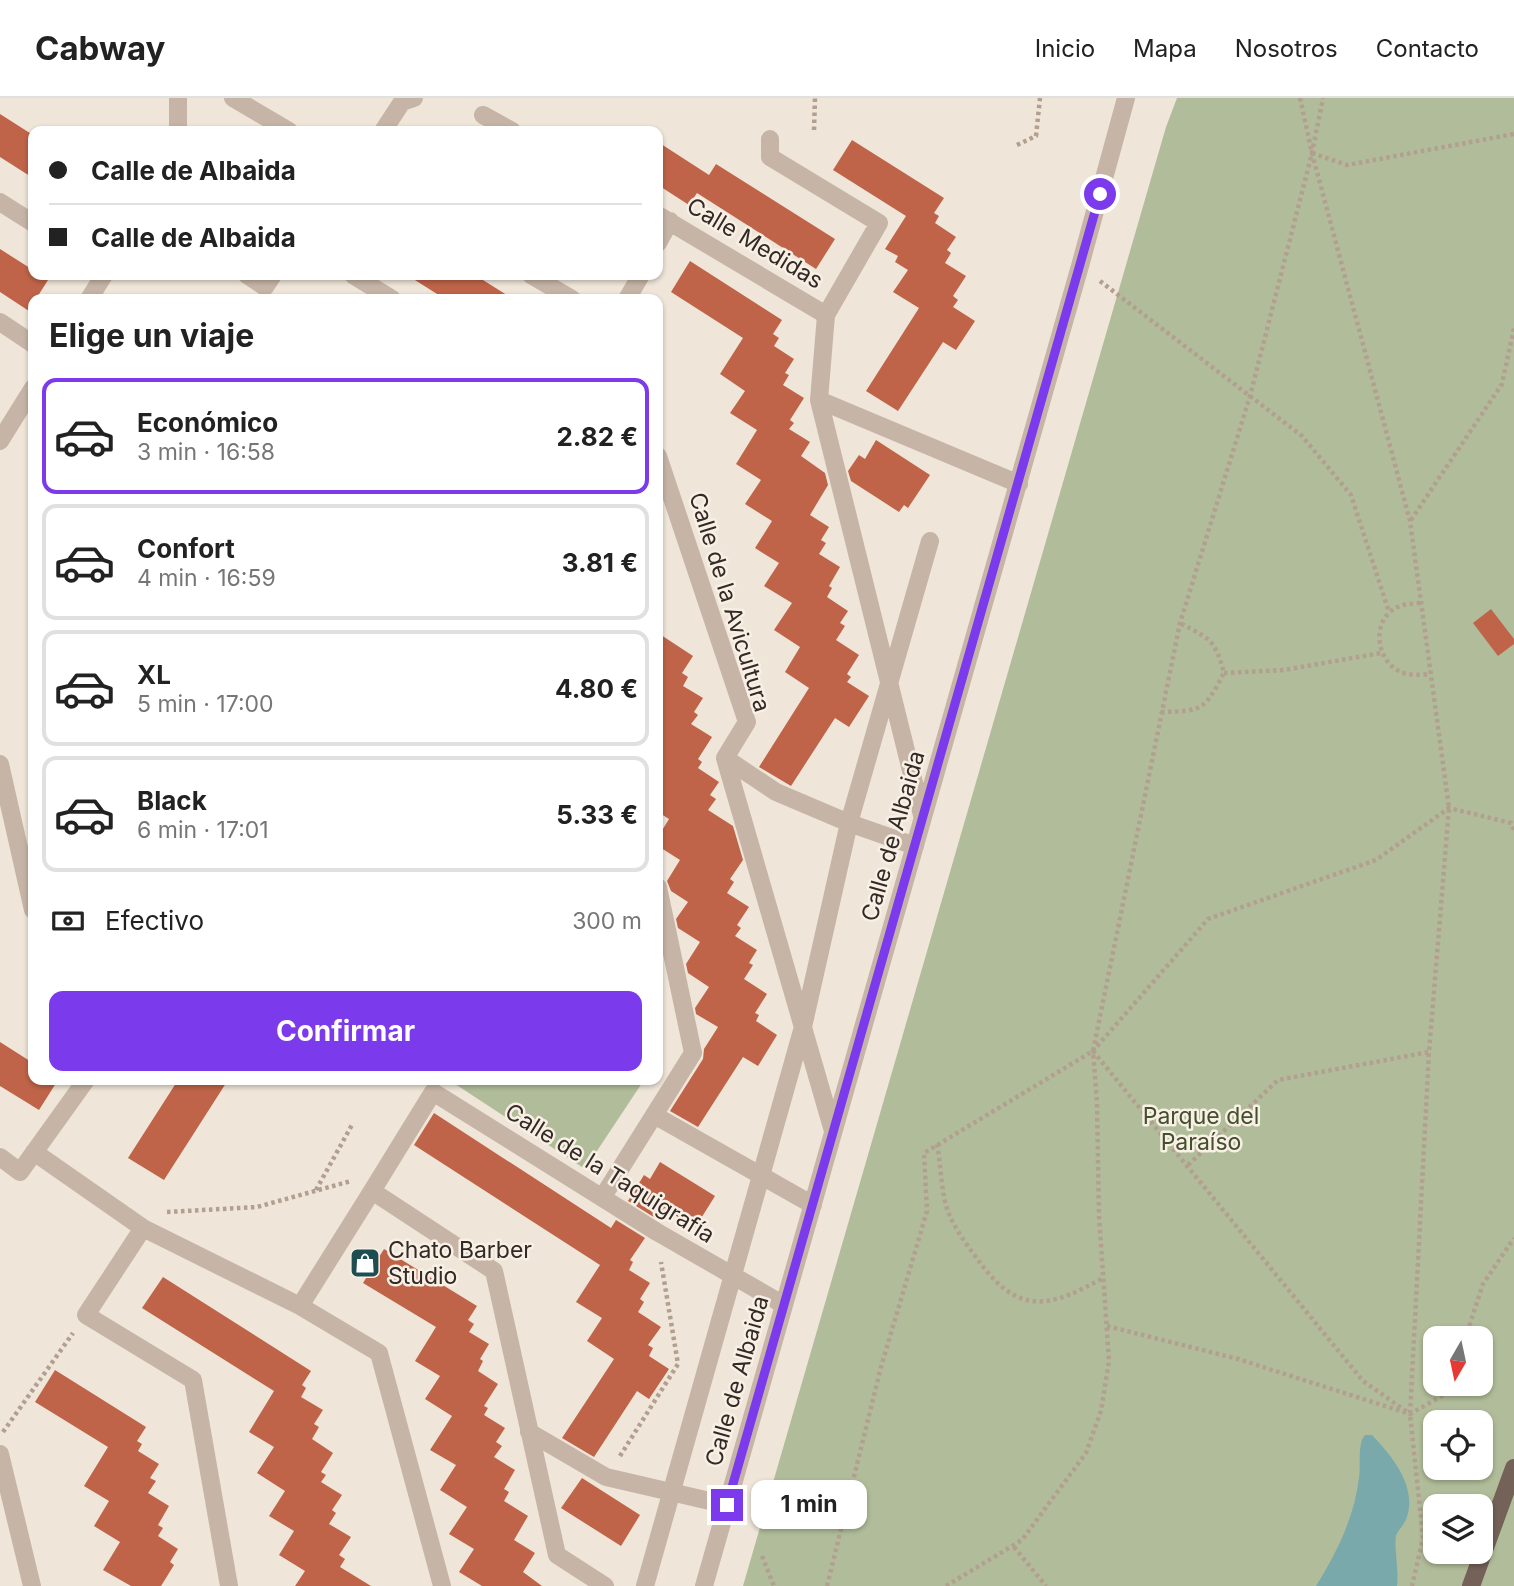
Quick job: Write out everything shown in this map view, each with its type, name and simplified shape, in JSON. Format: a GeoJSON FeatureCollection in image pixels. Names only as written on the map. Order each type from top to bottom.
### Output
{"type":"FeatureCollection","features":[{"type":"Feature","properties":{"kind":"main road"},"geometry":{"type":"LineString","coordinates":[[1471,1586],[1514,1468]]}},
{"type":"Feature","properties":{"kind":"street"},"geometry":{"type":"LineString","coordinates":[[178,98],[178,126]]}},
{"type":"Feature","properties":{"kind":"street"},"geometry":{"type":"LineString","coordinates":[[233,98],[281,126]]}},
{"type":"Feature","properties":{"kind":"street"},"geometry":{"type":"LineString","coordinates":[[386,126],[402,102],[414,98]]}},
{"type":"Feature","properties":{"kind":"street","name":"Calle de Albaida"},"geometry":{"type":"LineString","coordinates":[[704,1586],[1019,484],[1126,98]]}},
{"type":"Feature","properties":{"kind":"street"},"geometry":{"type":"LineString","coordinates":[[483,115],[503,126]]}},
{"type":"Feature","properties":{"kind":"street"},"geometry":{"type":"LineString","coordinates":[[770,139],[770,157],[879,223],[826,315],[819,400],[923,818]]}},
{"type":"Feature","properties":{"kind":"street"},"geometry":{"type":"LineString","coordinates":[[0,202],[28,220]]}},
{"type":"Feature","properties":{"kind":"street","name":"Calle Medidas"},"geometry":{"type":"LineString","coordinates":[[664,218],[826,315]]}},
{"type":"Feature","properties":{"kind":"street"},"geometry":{"type":"LineString","coordinates":[[361,280],[384,294]]}},
{"type":"Feature","properties":{"kind":"street"},"geometry":{"type":"LineString","coordinates":[[540,280],[563,294]]}},
{"type":"Feature","properties":{"kind":"street"},"geometry":{"type":"LineString","coordinates":[[0,322],[28,341]]}},
{"type":"Feature","properties":{"kind":"street"},"geometry":{"type":"LineString","coordinates":[[0,441],[28,396]]}},
{"type":"Feature","properties":{"kind":"street"},"geometry":{"type":"LineString","coordinates":[[819,400],[1019,484]]}},
{"type":"Feature","properties":{"kind":"street","name":"Calle de la Avicultura"},"geometry":{"type":"LineString","coordinates":[[663,478],[747,722],[725,758]]}},
{"type":"Feature","properties":{"kind":"street"},"geometry":{"type":"LineString","coordinates":[[645,1586],[803,1027],[849,823],[929,541]]}},
{"type":"Feature","properties":{"kind":"street"},"geometry":{"type":"LineString","coordinates":[[725,758],[776,792],[849,823],[915,846]]}},
{"type":"Feature","properties":{"kind":"street"},"geometry":{"type":"LineString","coordinates":[[725,758],[833,1133]]}},
{"type":"Feature","properties":{"kind":"street"},"geometry":{"type":"LineString","coordinates":[[0,764],[28,888]]}},
{"type":"Feature","properties":{"kind":"street"},"geometry":{"type":"LineString","coordinates":[[602,1198],[693,1053],[663,911]]}},
{"type":"Feature","properties":{"kind":"street"},"geometry":{"type":"LineString","coordinates":[[0,1157],[20,1172],[82,1085]]}},
{"type":"Feature","properties":{"kind":"street","name":"Calle de la Taquigrafía"},"geometry":{"type":"LineString","coordinates":[[372,1191],[433,1091],[657,1232],[784,1305]]}},
{"type":"Feature","properties":{"kind":"street"},"geometry":{"type":"LineString","coordinates":[[654,1115],[813,1205]]}},
{"type":"Feature","properties":{"kind":"street"},"geometry":{"type":"LineString","coordinates":[[34,1152],[143,1228],[300,1306],[379,1353],[442,1586]]}},
{"type":"Feature","properties":{"kind":"street"},"geometry":{"type":"LineString","coordinates":[[300,1306],[372,1191],[494,1271],[557,1555],[605,1586]]}},
{"type":"Feature","properties":{"kind":"street"},"geometry":{"type":"LineString","coordinates":[[143,1228],[86,1315],[193,1380],[229,1586]]}},
{"type":"Feature","properties":{"kind":"street"},"geometry":{"type":"LineString","coordinates":[[529,1432],[607,1477],[727,1505]]}},
{"type":"Feature","properties":{"kind":"street"},"geometry":{"type":"LineString","coordinates":[[0,1454],[32,1586]]}},
{"type":"Feature","properties":{"kind":"path"},"geometry":{"type":"LineString","coordinates":[[814,130],[815,98]]}},
{"type":"Feature","properties":{"kind":"path"},"geometry":{"type":"LineString","coordinates":[[1017,145],[1036,136],[1040,98]]}},
{"type":"Feature","properties":{"kind":"path"},"geometry":{"type":"LineString","coordinates":[[1300,98],[1312,153],[1410,521],[1449,808],[1429,1052],[1410,1414],[1423,1538],[1412,1586]]}},
{"type":"Feature","properties":{"kind":"path"},"geometry":{"type":"LineString","coordinates":[[946,1586],[1014,1547],[1051,1504],[1086,1453],[1101,1411],[1109,1361],[1093,1051],[1180,623],[1250,396],[1312,153],[1323,98]]}},
{"type":"Feature","properties":{"kind":"path"},"geometry":{"type":"LineString","coordinates":[[1312,153],[1347,165],[1514,134]]}},
{"type":"Feature","properties":{"kind":"path"},"geometry":{"type":"LineString","coordinates":[[1080,266],[1302,436],[1350,495],[1389,612]]}},
{"type":"Feature","properties":{"kind":"path"},"geometry":{"type":"LineString","coordinates":[[1410,521],[1502,384],[1514,328]]}},
{"type":"Feature","properties":{"kind":"path"},"geometry":{"type":"LineString","coordinates":[[1420,603],[1401,606],[1389,612],[1379,629],[1381,653],[1397,670],[1414,675],[1430,674]]}},
{"type":"Feature","properties":{"kind":"path"},"geometry":{"type":"LineString","coordinates":[[1161,712],[1188,711],[1207,703],[1224,673],[1219,653],[1211,639],[1180,623]]}},
{"type":"Feature","properties":{"kind":"path"},"geometry":{"type":"LineString","coordinates":[[1224,673],[1284,670],[1381,653]]}},
{"type":"Feature","properties":{"kind":"path"},"geometry":{"type":"LineString","coordinates":[[828,1586],[881,1367],[927,1211],[924,1153],[1093,1051],[1208,919],[1376,860],[1449,808],[1511,822],[1514,830]]}},
{"type":"Feature","properties":{"kind":"path"},"geometry":{"type":"LineString","coordinates":[[1093,1051],[1363,1381],[1410,1414]]}},
{"type":"Feature","properties":{"kind":"path"},"geometry":{"type":"LineString","coordinates":[[1188,1165],[1278,1080],[1429,1052]]}},
{"type":"Feature","properties":{"kind":"path"},"geometry":{"type":"LineString","coordinates":[[315,1191],[353,1123]]}},
{"type":"Feature","properties":{"kind":"path"},"geometry":{"type":"LineString","coordinates":[[937,1144],[948,1213],[996,1284],[1018,1299],[1049,1302],[1072,1296],[1103,1278]]}},
{"type":"Feature","properties":{"kind":"path"},"geometry":{"type":"LineString","coordinates":[[143,1228],[165,1212],[257,1208],[357,1180],[372,1191]]}},
{"type":"Feature","properties":{"kind":"path"},"geometry":{"type":"LineString","coordinates":[[607,1477],[678,1364],[657,1232]]}},
{"type":"Feature","properties":{"kind":"path"},"geometry":{"type":"LineString","coordinates":[[1469,1326],[1483,1284],[1514,1238]]}},
{"type":"Feature","properties":{"kind":"path"},"geometry":{"type":"LineString","coordinates":[[0,1436],[86,1315]]}},
{"type":"Feature","properties":{"kind":"path"},"geometry":{"type":"LineString","coordinates":[[1107,1326],[1238,1359],[1410,1414],[1442,1396]]}},
{"type":"Feature","properties":{"kind":"path"},"geometry":{"type":"LineString","coordinates":[[1014,1547],[1046,1586]]}},
{"type":"Feature","properties":{"kind":"path"},"geometry":{"type":"LineString","coordinates":[[762,1556],[774,1586]]}},
{"type":"Feature","properties":{"kind":"green space","name":"Parque del Paraíso"},"geometry":{"type":"Polygon","coordinates":[[[1177,98],[1514,98],[1514,1586],[743,1586],[1166,127],[1177,98]]]}},
{"type":"Feature","properties":{"kind":"green space"},"geometry":{"type":"Polygon","coordinates":[[[457,1085],[641,1085],[585,1169],[457,1085]]]}},
{"type":"Feature","properties":{"kind":"water"},"geometry":{"type":"Polygon","coordinates":[[[1365,1435],[1372,1435],[1387,1452],[1401,1472],[1409,1494],[1407,1517],[1396,1536],[1397,1586],[1316,1586],[1349,1521],[1357,1493],[1360,1449],[1365,1435]]]}},
{"type":"Feature","properties":{"kind":"building"},"geometry":{"type":"Polygon","coordinates":[[[0,114],[28,132],[28,175],[0,157],[0,114]]]}},
{"type":"Feature","properties":{"kind":"building"},"geometry":{"type":"Polygon","coordinates":[[[852,140],[944,198],[934,213],[939,216],[935,223],[956,237],[947,250],[951,253],[945,263],[966,276],[953,296],[958,300],[953,307],[975,321],[956,350],[943,342],[898,411],[866,391],[919,308],[893,292],[908,270],[895,262],[898,256],[885,249],[906,216],[833,170],[852,140]]]}},
{"type":"Feature","properties":{"kind":"building"},"geometry":{"type":"Polygon","coordinates":[[[663,145],[709,175],[716,164],[835,239],[816,269],[697,193],[689,205],[663,188],[663,145]]]}},
{"type":"Feature","properties":{"kind":"building"},"geometry":{"type":"Polygon","coordinates":[[[0,249],[28,267],[28,280],[48,280],[39,294],[28,294],[28,310],[0,292],[0,249]]]}},
{"type":"Feature","properties":{"kind":"building"},"geometry":{"type":"Polygon","coordinates":[[[690,261],[782,320],[773,334],[779,338],[774,346],[794,359],[785,373],[789,375],[783,385],[804,398],[790,420],[794,423],[789,429],[810,442],[801,456],[825,473],[828,485],[810,515],[829,527],[821,540],[826,543],[819,554],[840,567],[829,586],[832,588],[827,597],[848,611],[840,623],[845,626],[836,640],[859,655],[847,674],[851,677],[847,682],[869,696],[849,727],[835,718],[791,786],[759,767],[809,688],[785,672],[800,647],[774,630],[792,603],[764,586],[779,563],[755,548],[772,521],[745,504],[761,480],[736,464],[757,430],[730,413],[745,391],[720,374],[743,338],[671,292],[690,261]]]}},
{"type":"Feature","properties":{"kind":"building"},"geometry":{"type":"Polygon","coordinates":[[[415,280],[483,280],[505,294],[437,294],[415,280]]]}},
{"type":"Feature","properties":{"kind":"building"},"geometry":{"type":"Polygon","coordinates":[[[876,440],[930,475],[908,508],[904,505],[899,512],[851,481],[848,471],[859,455],[865,459],[876,440]]]}},
{"type":"Feature","properties":{"kind":"building"},"geometry":{"type":"Polygon","coordinates":[[[1491,609],[1514,639],[1514,644],[1498,656],[1473,623],[1491,609]]]}},
{"type":"Feature","properties":{"kind":"building"},"geometry":{"type":"Polygon","coordinates":[[[663,636],[693,656],[682,673],[688,677],[683,686],[703,698],[694,712],[698,715],[691,724],[712,737],[698,759],[702,762],[698,768],[719,782],[710,795],[716,799],[708,810],[733,826],[743,860],[730,879],[734,882],[727,893],[749,907],[737,925],[741,928],[735,936],[757,950],[749,963],[753,965],[744,979],[767,994],[755,1013],[759,1015],[756,1021],[777,1035],[758,1066],[743,1057],[698,1127],[670,1111],[703,1059],[704,1049],[718,1027],[696,1014],[695,1008],[709,987],[688,973],[686,964],[700,942],[678,928],[676,919],[688,902],[671,891],[667,881],[680,860],[663,849],[663,829],[669,819],[663,815],[663,636]]]}},
{"type":"Feature","properties":{"kind":"building"},"geometry":{"type":"Polygon","coordinates":[[[0,1042],[28,1060],[28,1085],[55,1085],[39,1110],[0,1086],[0,1042]]]}},
{"type":"Feature","properties":{"kind":"building"},"geometry":{"type":"Polygon","coordinates":[[[175,1085],[225,1085],[164,1180],[128,1158],[175,1085]]]}},
{"type":"Feature","properties":{"kind":"building"},"geometry":{"type":"Polygon","coordinates":[[[434,1113],[611,1228],[616,1220],[645,1238],[630,1260],[633,1262],[629,1270],[650,1283],[640,1299],[644,1302],[638,1312],[661,1327],[648,1345],[653,1348],[649,1356],[669,1369],[649,1399],[637,1391],[594,1457],[562,1438],[614,1359],[587,1341],[602,1318],[576,1302],[600,1265],[414,1145],[434,1113]]]}},
{"type":"Feature","properties":{"kind":"building"},"geometry":{"type":"Polygon","coordinates":[[[660,1162],[715,1196],[695,1228],[664,1208],[657,1219],[628,1201],[644,1175],[650,1179],[660,1162]]]}},
{"type":"Feature","properties":{"kind":"building"},"geometry":{"type":"Polygon","coordinates":[[[384,1249],[477,1306],[468,1320],[474,1324],[469,1332],[489,1344],[480,1359],[483,1361],[478,1371],[498,1384],[484,1406],[488,1408],[484,1415],[505,1428],[496,1442],[502,1446],[494,1457],[515,1470],[504,1489],[509,1492],[504,1501],[528,1516],[514,1540],[535,1553],[523,1572],[542,1586],[482,1586],[459,1572],[474,1549],[449,1534],[467,1507],[440,1490],[456,1465],[430,1450],[452,1416],[425,1399],[440,1376],[415,1361],[436,1327],[363,1283],[384,1249]]]}},
{"type":"Feature","properties":{"kind":"building"},"geometry":{"type":"Polygon","coordinates":[[[163,1277],[311,1371],[302,1385],[306,1388],[301,1397],[323,1410],[314,1424],[319,1427],[312,1439],[333,1453],[321,1472],[326,1475],[321,1482],[342,1495],[332,1510],[336,1513],[329,1524],[351,1537],[339,1555],[345,1559],[340,1567],[371,1586],[295,1586],[305,1571],[279,1555],[294,1531],[269,1516],[285,1491],[257,1473],[274,1447],[249,1432],[274,1391],[142,1308],[163,1277]]]}},
{"type":"Feature","properties":{"kind":"building"},"geometry":{"type":"Polygon","coordinates":[[[55,1370],[146,1427],[137,1441],[142,1444],[138,1451],[159,1464],[150,1478],[156,1481],[148,1493],[169,1506],[158,1525],[163,1528],[158,1536],[178,1549],[170,1562],[174,1565],[161,1586],[131,1586],[103,1570],[120,1542],[94,1526],[109,1501],[84,1486],[108,1447],[35,1402],[55,1370]]]}},
{"type":"Feature","properties":{"kind":"building"},"geometry":{"type":"Polygon","coordinates":[[[582,1478],[640,1515],[621,1546],[561,1508],[582,1478]]]}},
{"type":"Feature","properties":{"kind":"place","name":"Chato Barber Studio"},"geometry":{"type":"Point","coordinates":[365,1263]}},
{"type":"Feature","properties":{"kind":"route"},"geometry":{"type":"LineString","coordinates":[[727,1505],[1100,194]]}}]}
